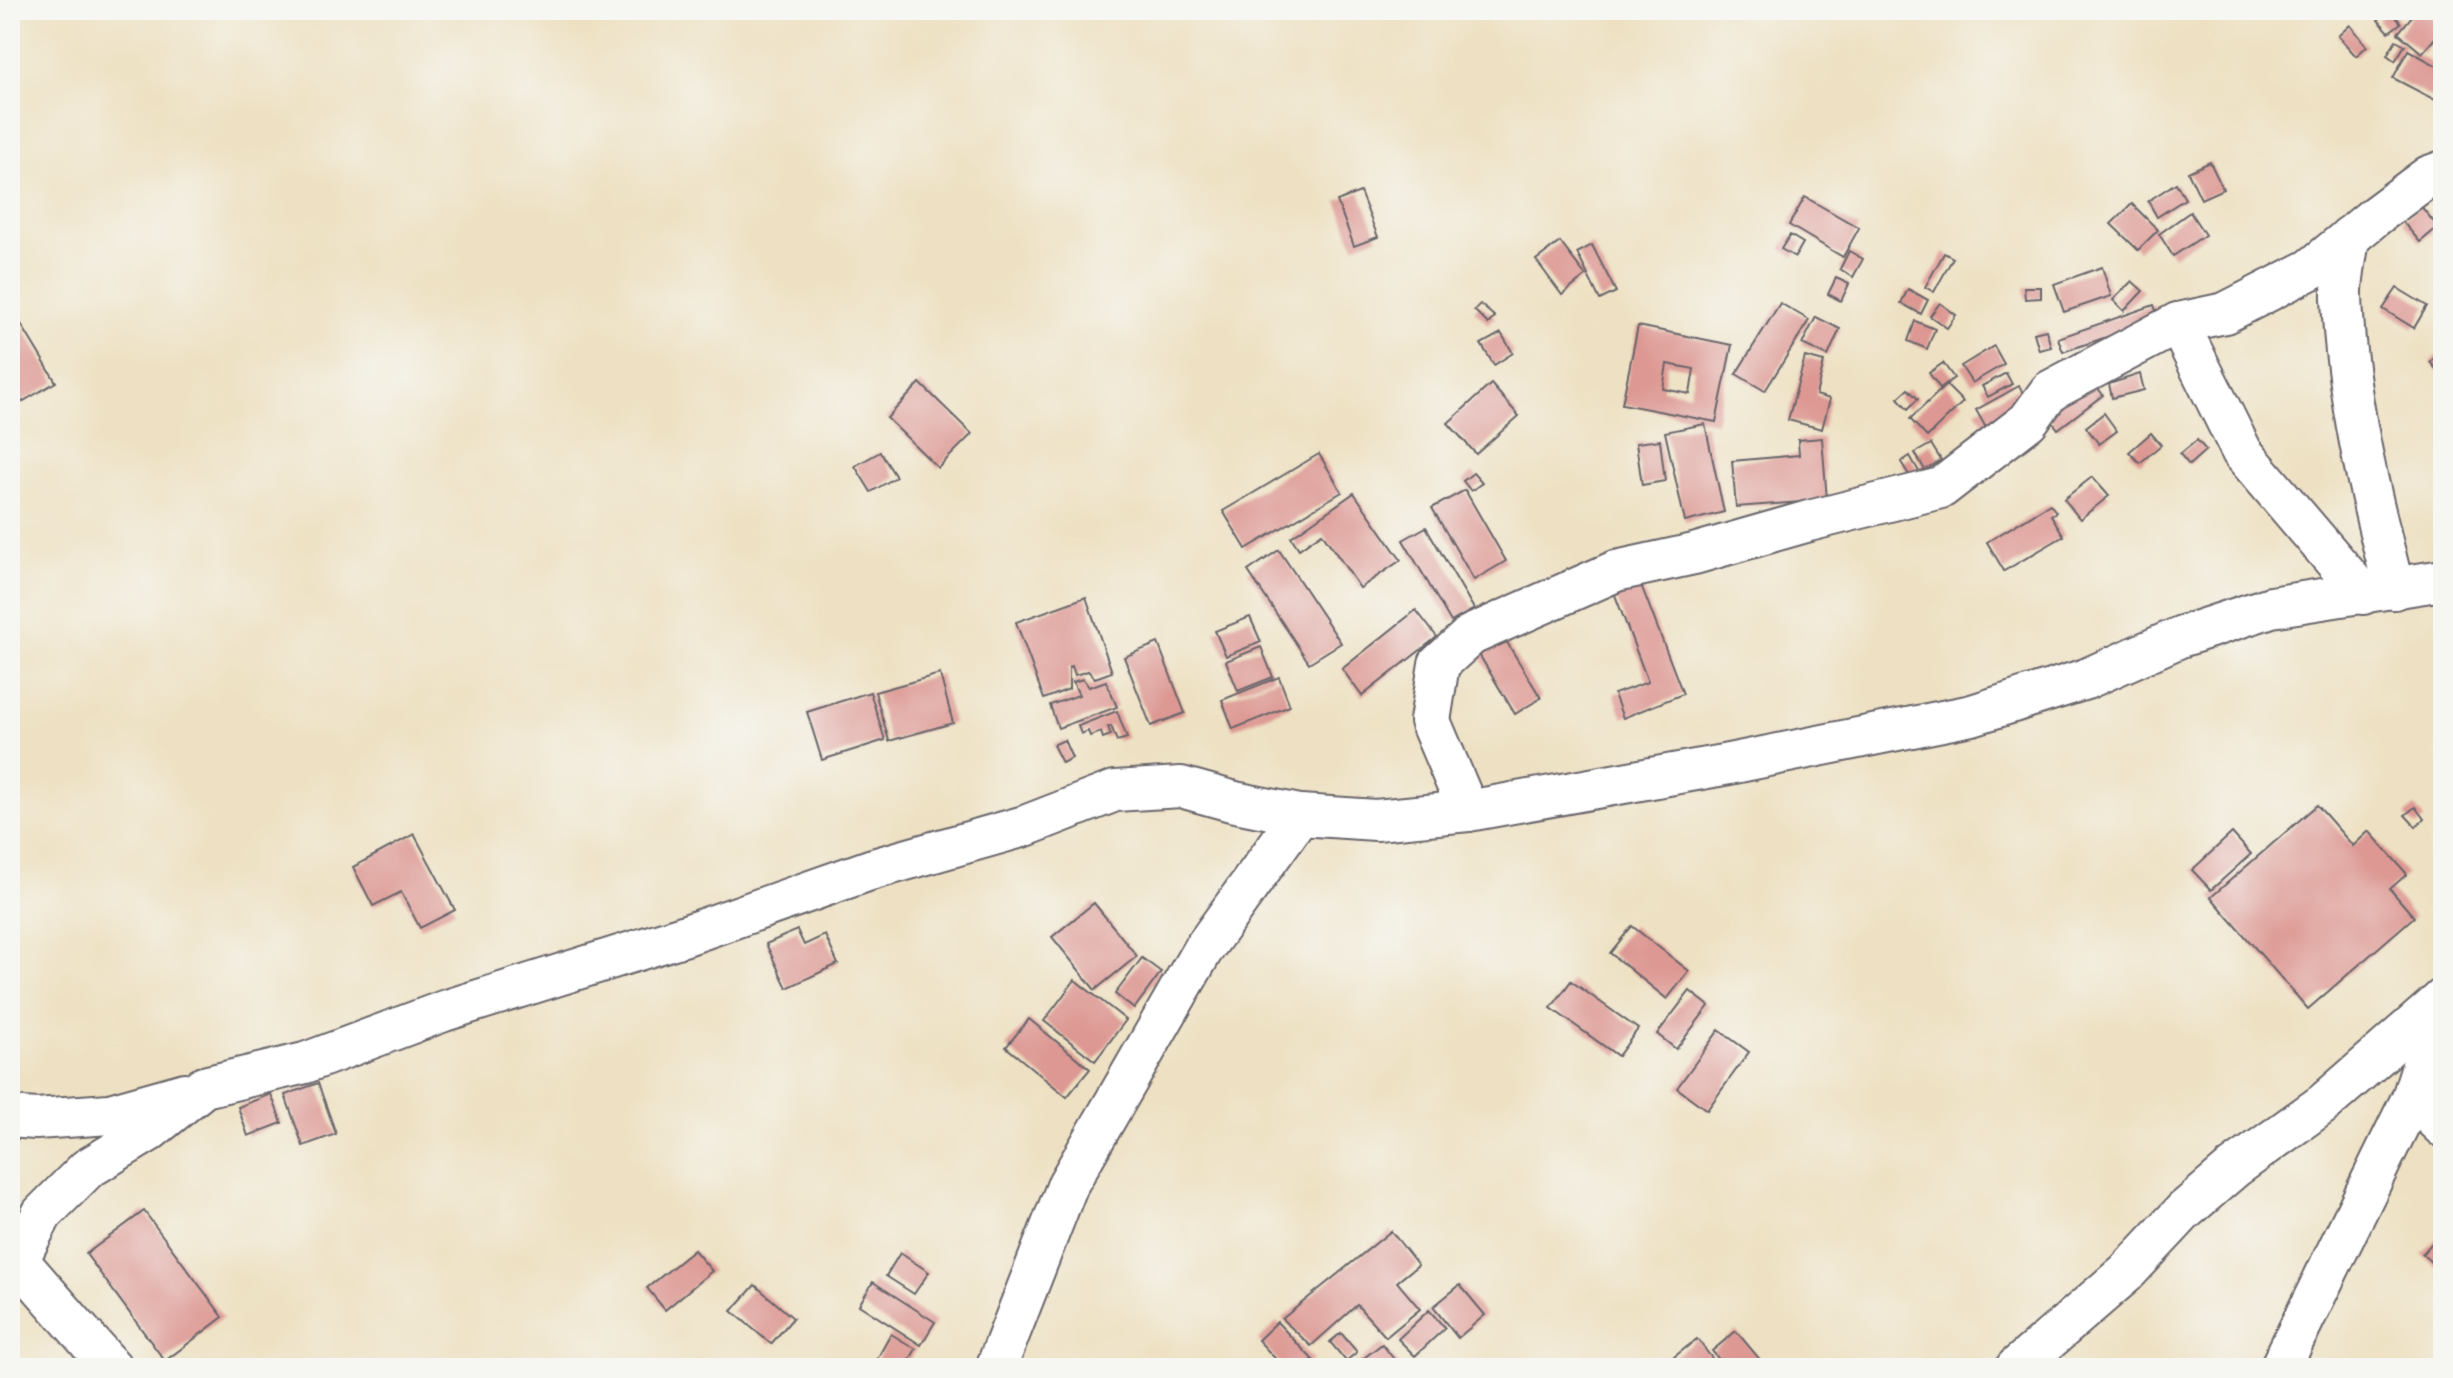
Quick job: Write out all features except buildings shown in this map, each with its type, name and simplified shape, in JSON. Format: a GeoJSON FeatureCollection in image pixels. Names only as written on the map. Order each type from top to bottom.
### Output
{"type":"FeatureCollection","features":[{"type":"Feature","properties":{"kind":"street"},"geometry":{"type":"LineString","coordinates":[[1468,811],[1430,721],[1439,664],[1471,635],[1616,571],[1694,554],[1941,488],[2028,421],[2050,391],[2178,323],[2225,313],[2311,269],[2429,176],[2443,171]]}},
{"type":"Feature","properties":{"kind":"street"},"geometry":{"type":"LineString","coordinates":[[2349,237],[2342,296],[2351,380],[2369,489],[2378,592]]}},
{"type":"Feature","properties":{"kind":"street"},"geometry":{"type":"LineString","coordinates":[[2178,323],[2242,452],[2378,592]]}},
{"type":"Feature","properties":{"kind":"street"},"geometry":{"type":"LineString","coordinates":[[10,1117],[110,1114],[305,1063],[444,1011],[686,935],[870,870],[1025,826],[1115,791],[1181,787],[1300,815],[1376,820],[1468,811],[1729,764],[1972,715],[2086,679],[2180,637],[2271,607],[2443,580]]}},
{"type":"Feature","properties":{"kind":"street"},"geometry":{"type":"LineString","coordinates":[[996,1368],[1068,1184],[1202,951],[1300,815]]}},
{"type":"Feature","properties":{"kind":"street"},"geometry":{"type":"LineString","coordinates":[[2016,1368],[2126,1273],[2184,1211],[2224,1177],[2323,1104],[2443,999],[2412,1098],[2280,1368]]}},
{"type":"Feature","properties":{"kind":"street"},"geometry":{"type":"LineString","coordinates":[[112,1368],[13,1259],[42,1214],[87,1169],[148,1132],[204,1087]]}},
{"type":"Feature","properties":{"kind":"street"},"geometry":{"type":"LineString","coordinates":[[2412,1098],[2443,1127]]}}]}
